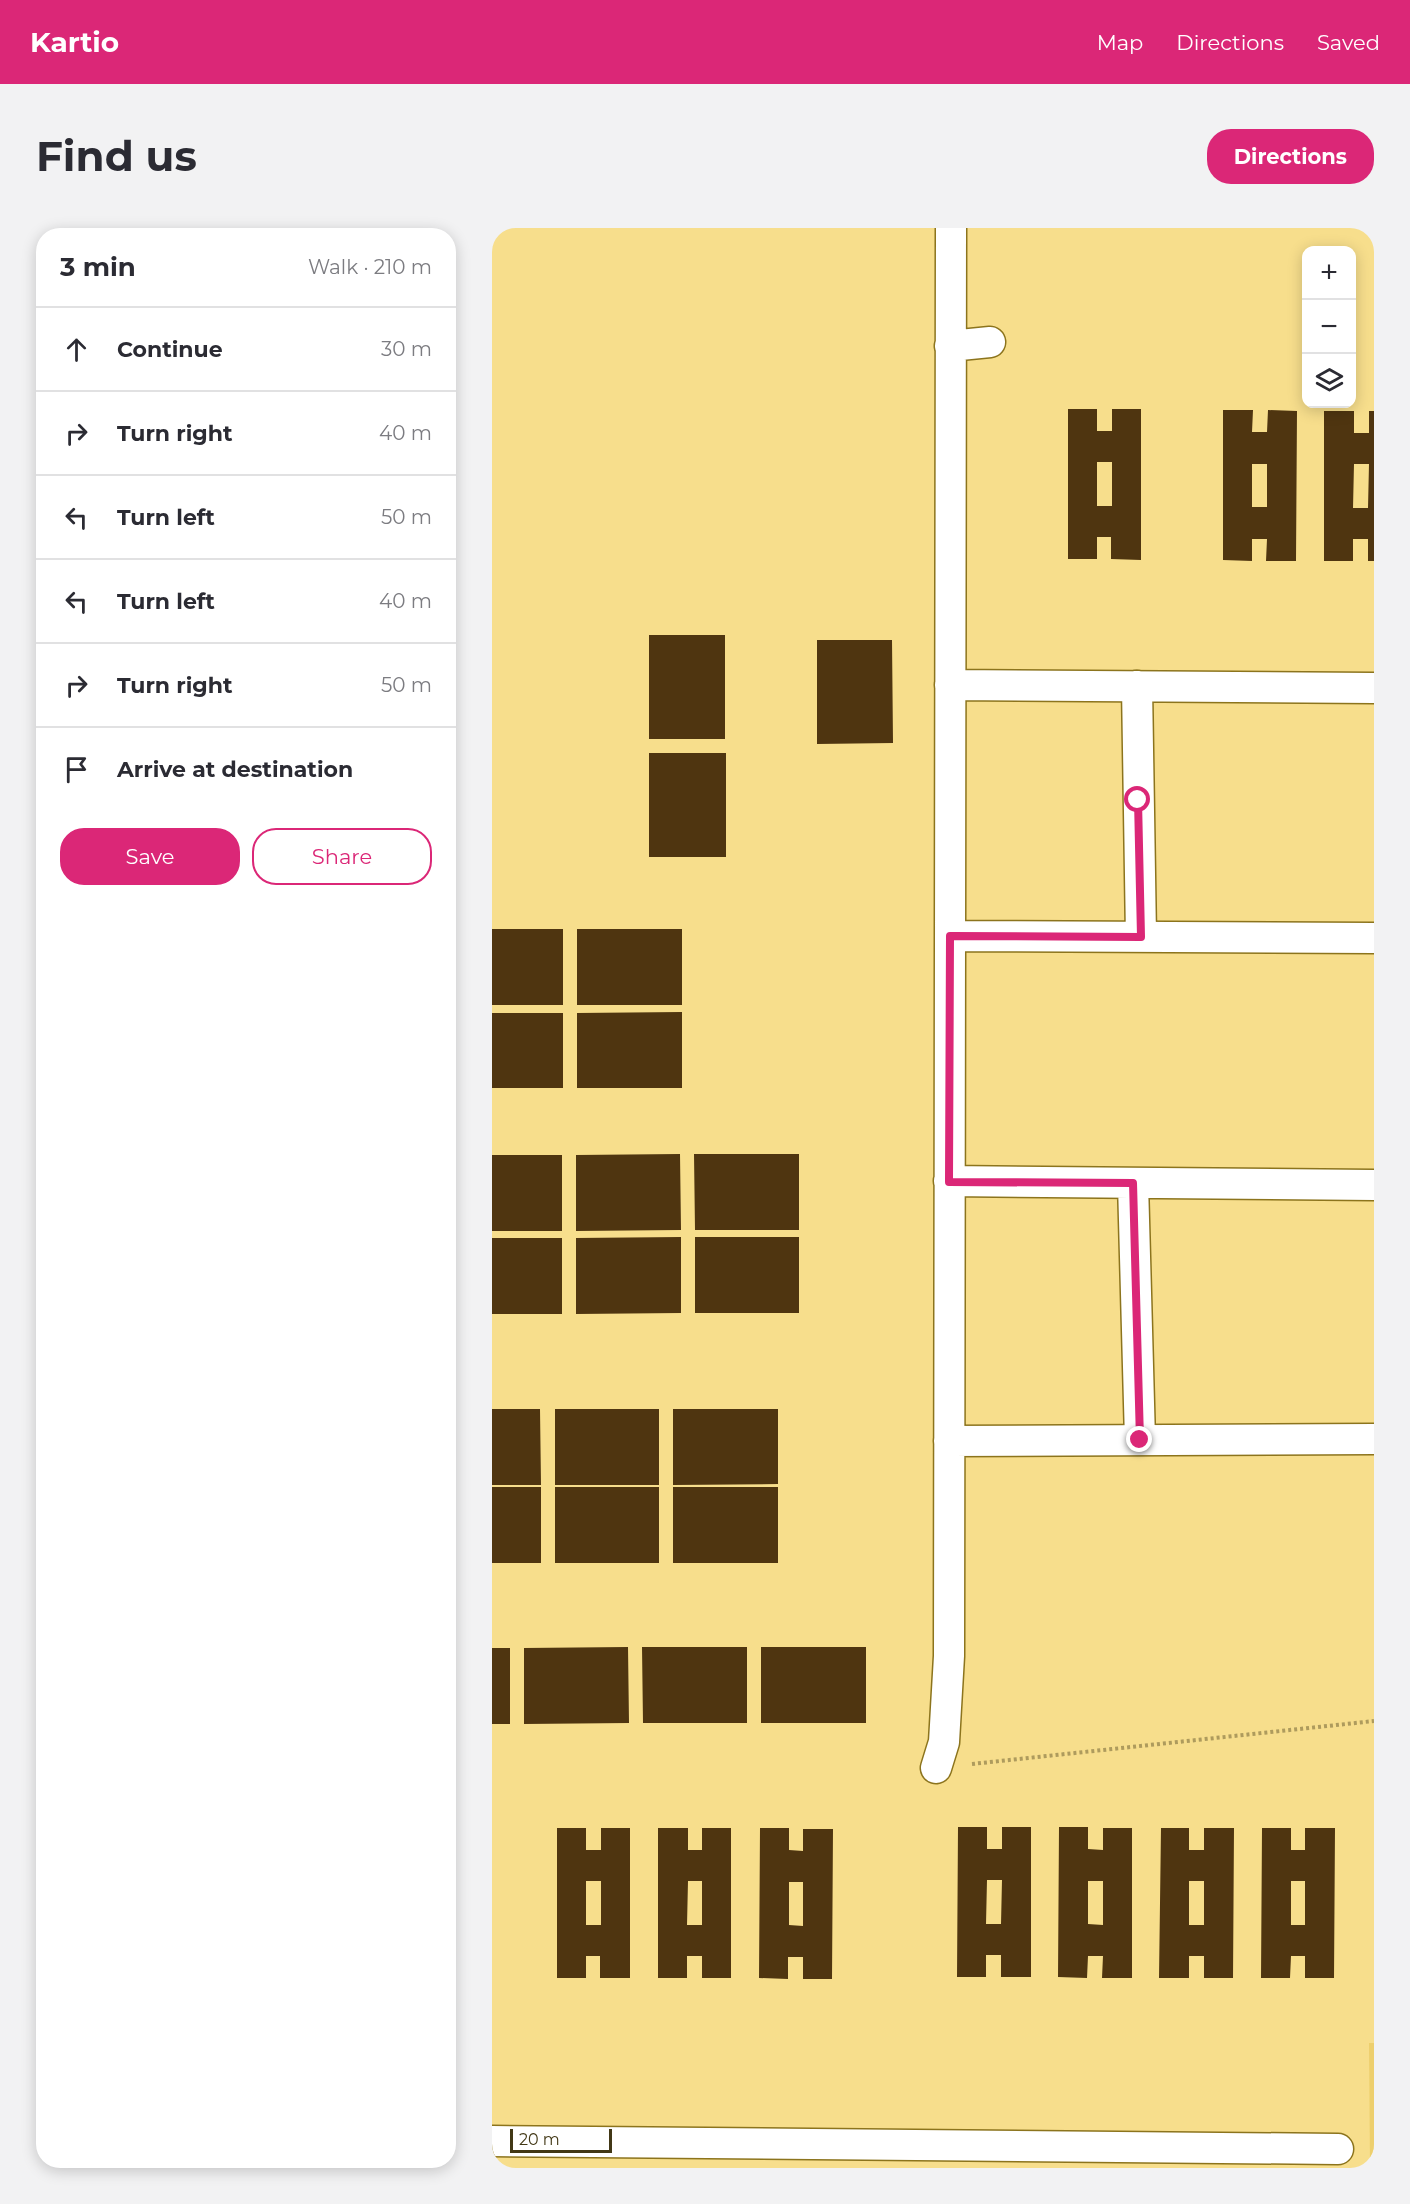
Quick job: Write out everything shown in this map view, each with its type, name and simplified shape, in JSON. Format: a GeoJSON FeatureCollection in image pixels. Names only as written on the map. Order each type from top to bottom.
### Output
{"type":"FeatureCollection","features":[{"type":"Feature","properties":{"kind":"street"},"geometry":{"type":"LineString","coordinates":[[936,1768],[944,1742],[948,1668],[951,228]]}},
{"type":"Feature","properties":{"kind":"street"},"geometry":{"type":"LineString","coordinates":[[950,346],[990,342]]}},
{"type":"Feature","properties":{"kind":"street"},"geometry":{"type":"LineString","coordinates":[[950,685],[1374,688]]}},
{"type":"Feature","properties":{"kind":"street"},"geometry":{"type":"LineString","coordinates":[[1137,686],[1141,937]]}},
{"type":"Feature","properties":{"kind":"street"},"geometry":{"type":"LineString","coordinates":[[950,936],[1374,938]]}},
{"type":"Feature","properties":{"kind":"street"},"geometry":{"type":"LineString","coordinates":[[949,1182],[1374,1185]]}},
{"type":"Feature","properties":{"kind":"street"},"geometry":{"type":"LineString","coordinates":[[1133,1183],[1140,1440]]}},
{"type":"Feature","properties":{"kind":"street"},"geometry":{"type":"LineString","coordinates":[[949,1441],[1374,1439]]}},
{"type":"Feature","properties":{"kind":"street"},"geometry":{"type":"LineString","coordinates":[[492,2141],[1338,2150]]}},
{"type":"Feature","properties":{"kind":"path"},"geometry":{"type":"LineString","coordinates":[[936,1768],[1374,1721]]}},
{"type":"Feature","properties":{"kind":"shaded area"},"geometry":{"type":"Polygon","coordinates":[[[1369,2043],[1374,2043],[1374,2168],[1370,2168],[1369,2043]]]}},
{"type":"Feature","properties":{"kind":"building"},"geometry":{"type":"Polygon","coordinates":[[[1068,409],[1097,409],[1097,431],[1112,431],[1112,409],[1141,409],[1141,560],[1111,559],[1111,537],[1097,537],[1097,559],[1068,559],[1068,409]],[[1097,462],[1097,506],[1112,506],[1112,462],[1097,462]]]}},
{"type":"Feature","properties":{"kind":"building"},"geometry":{"type":"Polygon","coordinates":[[[1223,410],[1253,410],[1252,432],[1267,432],[1268,410],[1297,411],[1296,561],[1266,561],[1267,539],[1252,539],[1252,561],[1223,560],[1223,410]],[[1252,464],[1252,507],[1267,507],[1267,464],[1252,464]]]}},
{"type":"Feature","properties":{"kind":"building"},"geometry":{"type":"Polygon","coordinates":[[[1324,411],[1354,411],[1354,433],[1369,433],[1369,411],[1374,411],[1374,561],[1368,561],[1368,539],[1353,539],[1353,561],[1324,561],[1324,411]],[[1354,464],[1353,508],[1368,508],[1369,464],[1354,464]]]}},
{"type":"Feature","properties":{"kind":"building"},"geometry":{"type":"Polygon","coordinates":[[[649,635],[725,635],[725,739],[649,739],[649,635]]]}},
{"type":"Feature","properties":{"kind":"building"},"geometry":{"type":"Polygon","coordinates":[[[817,640],[892,640],[893,743],[817,744],[817,640]]]}},
{"type":"Feature","properties":{"kind":"building"},"geometry":{"type":"Polygon","coordinates":[[[649,753],[726,753],[726,857],[649,857],[649,753]]]}},
{"type":"Feature","properties":{"kind":"building"},"geometry":{"type":"Polygon","coordinates":[[[492,929],[563,929],[563,1005],[492,1005],[492,929]]]}},
{"type":"Feature","properties":{"kind":"building"},"geometry":{"type":"Polygon","coordinates":[[[577,929],[682,929],[682,1005],[577,1005],[577,929]]]}},
{"type":"Feature","properties":{"kind":"building"},"geometry":{"type":"Polygon","coordinates":[[[682,1012],[682,1088],[577,1088],[577,1013],[682,1012]]]}},
{"type":"Feature","properties":{"kind":"building"},"geometry":{"type":"Polygon","coordinates":[[[492,1013],[563,1013],[563,1088],[492,1088],[492,1013]]]}},
{"type":"Feature","properties":{"kind":"building"},"geometry":{"type":"Polygon","coordinates":[[[680,1154],[681,1230],[576,1231],[576,1155],[680,1154]]]}},
{"type":"Feature","properties":{"kind":"building"},"geometry":{"type":"Polygon","coordinates":[[[694,1154],[799,1154],[799,1230],[695,1230],[694,1154]]]}},
{"type":"Feature","properties":{"kind":"building"},"geometry":{"type":"Polygon","coordinates":[[[492,1155],[562,1155],[562,1231],[492,1231],[492,1155]]]}},
{"type":"Feature","properties":{"kind":"building"},"geometry":{"type":"Polygon","coordinates":[[[681,1237],[681,1313],[576,1314],[576,1238],[681,1237]]]}},
{"type":"Feature","properties":{"kind":"building"},"geometry":{"type":"Polygon","coordinates":[[[695,1237],[799,1237],[799,1313],[695,1313],[695,1237]]]}},
{"type":"Feature","properties":{"kind":"building"},"geometry":{"type":"Polygon","coordinates":[[[492,1238],[562,1238],[562,1314],[492,1314],[492,1238]]]}},
{"type":"Feature","properties":{"kind":"building"},"geometry":{"type":"Polygon","coordinates":[[[492,1409],[540,1409],[541,1485],[492,1485],[492,1409]]]}},
{"type":"Feature","properties":{"kind":"building"},"geometry":{"type":"Polygon","coordinates":[[[555,1409],[659,1409],[659,1485],[555,1485],[555,1409]]]}},
{"type":"Feature","properties":{"kind":"building"},"geometry":{"type":"Polygon","coordinates":[[[673,1409],[778,1409],[778,1484],[673,1485],[673,1409]]]}},
{"type":"Feature","properties":{"kind":"building"},"geometry":{"type":"Polygon","coordinates":[[[492,1487],[541,1487],[541,1563],[492,1563],[492,1487]]]}},
{"type":"Feature","properties":{"kind":"building"},"geometry":{"type":"Polygon","coordinates":[[[555,1487],[659,1487],[659,1563],[555,1563],[555,1487]]]}},
{"type":"Feature","properties":{"kind":"building"},"geometry":{"type":"Polygon","coordinates":[[[673,1487],[778,1487],[778,1563],[673,1563],[673,1487]]]}},
{"type":"Feature","properties":{"kind":"building"},"geometry":{"type":"Polygon","coordinates":[[[628,1647],[629,1723],[524,1724],[524,1648],[628,1647]]]}},
{"type":"Feature","properties":{"kind":"building"},"geometry":{"type":"Polygon","coordinates":[[[642,1647],[747,1647],[747,1723],[643,1723],[642,1647]]]}},
{"type":"Feature","properties":{"kind":"building"},"geometry":{"type":"Polygon","coordinates":[[[761,1647],[866,1647],[866,1723],[761,1723],[761,1647]]]}},
{"type":"Feature","properties":{"kind":"building"},"geometry":{"type":"Polygon","coordinates":[[[492,1648],[510,1648],[510,1724],[492,1724],[492,1648]]]}},
{"type":"Feature","properties":{"kind":"building"},"geometry":{"type":"Polygon","coordinates":[[[958,1827],[987,1827],[987,1849],[1002,1849],[1002,1827],[1031,1827],[1031,1977],[1001,1977],[1001,1955],[986,1955],[986,1977],[957,1977],[958,1827]],[[987,1880],[986,1924],[1001,1924],[1002,1880],[987,1880]]]}},
{"type":"Feature","properties":{"kind":"building"},"geometry":{"type":"Polygon","coordinates":[[[1059,1827],[1088,1827],[1088,1849],[1103,1850],[1103,1828],[1132,1828],[1132,1978],[1102,1978],[1103,1956],[1088,1956],[1087,1978],[1058,1977],[1059,1827]],[[1088,1881],[1088,1924],[1103,1925],[1103,1881],[1088,1881]]]}},
{"type":"Feature","properties":{"kind":"building"},"geometry":{"type":"Polygon","coordinates":[[[557,1828],[586,1828],[586,1850],[601,1850],[601,1828],[630,1828],[630,1978],[600,1978],[600,1956],[586,1956],[586,1978],[557,1978],[557,1828]],[[586,1881],[586,1925],[601,1925],[601,1881],[586,1881]]]}},
{"type":"Feature","properties":{"kind":"building"},"geometry":{"type":"Polygon","coordinates":[[[658,1828],[688,1828],[688,1850],[702,1850],[702,1828],[731,1828],[731,1978],[702,1978],[702,1956],[687,1956],[687,1978],[658,1978],[658,1828]],[[688,1881],[687,1925],[702,1925],[702,1881],[688,1881]]]}},
{"type":"Feature","properties":{"kind":"building"},"geometry":{"type":"Polygon","coordinates":[[[760,1828],[789,1828],[789,1850],[803,1851],[803,1829],[833,1829],[832,1979],[803,1979],[803,1957],[788,1957],[788,1979],[759,1978],[760,1828]],[[789,1882],[789,1925],[803,1926],[803,1882],[789,1882]]]}},
{"type":"Feature","properties":{"kind":"building"},"geometry":{"type":"Polygon","coordinates":[[[1161,1828],[1189,1828],[1189,1850],[1204,1850],[1204,1828],[1234,1828],[1233,1978],[1204,1978],[1204,1956],[1189,1956],[1189,1978],[1159,1978],[1161,1828]],[[1189,1881],[1189,1925],[1204,1925],[1204,1881],[1189,1881]]]}},
{"type":"Feature","properties":{"kind":"building"},"geometry":{"type":"Polygon","coordinates":[[[1262,1828],[1291,1828],[1291,1850],[1305,1850],[1305,1828],[1335,1828],[1334,1978],[1305,1978],[1305,1956],[1291,1956],[1290,1978],[1261,1978],[1262,1828]],[[1291,1881],[1291,1925],[1305,1925],[1305,1881],[1291,1881]]]}},
{"type":"Feature","properties":{"kind":"route"},"geometry":{"type":"LineString","coordinates":[[1138,800],[1141,937],[950,936],[949,1182],[1133,1183],[1140,1440]]}}]}
